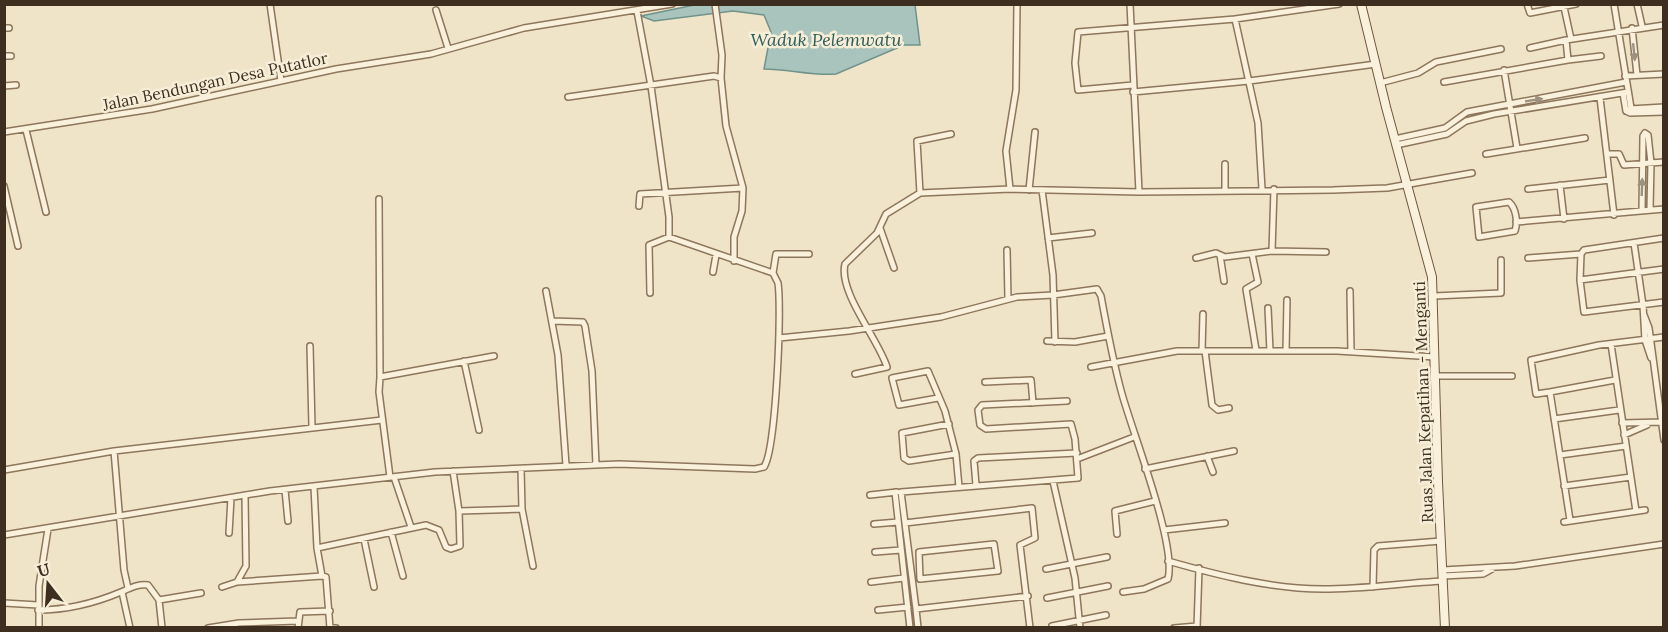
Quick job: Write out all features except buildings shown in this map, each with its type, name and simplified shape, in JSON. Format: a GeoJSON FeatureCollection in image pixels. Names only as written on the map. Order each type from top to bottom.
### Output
{"type":"FeatureCollection","features":[{"type":"Feature","properties":{"kind":"main road","name":"Ruas Jalan Kepatihan - Menganti"},"geometry":{"type":"LineString","coordinates":[[1361,4],[1431,268],[1434,296],[1445,627]]}},
{"type":"Feature","properties":{"kind":"street"},"geometry":{"type":"LineString","coordinates":[[270,4],[281,81]]}},
{"type":"Feature","properties":{"kind":"street","name":"Jalan Bendungan Desa Putatlor"},"geometry":{"type":"LineString","coordinates":[[4,132],[143,111],[251,90],[281,81],[434,53],[524,28],[672,4]]}},
{"type":"Feature","properties":{"kind":"street"},"geometry":{"type":"LineString","coordinates":[[715,4],[722,55],[721,78],[726,126],[743,188],[742,212],[734,237],[734,261]]}},
{"type":"Feature","properties":{"kind":"street"},"geometry":{"type":"LineString","coordinates":[[1010,189],[1006,150],[1016,90],[1017,4]]}},
{"type":"Feature","properties":{"kind":"street"},"geometry":{"type":"LineString","coordinates":[[1130,4],[1138,192]]}},
{"type":"Feature","properties":{"kind":"street"},"geometry":{"type":"LineString","coordinates":[[1339,4],[1235,19],[1131,29],[1080,31],[1075,63],[1076,87],[1080,90],[1133,89],[1249,81],[1376,64]]}},
{"type":"Feature","properties":{"kind":"street"},"geometry":{"type":"LineString","coordinates":[[1527,4],[1530,13],[1576,4]]}},
{"type":"Feature","properties":{"kind":"street"},"geometry":{"type":"LineString","coordinates":[[1614,4],[1620,30],[1629,109],[1662,109]]}},
{"type":"Feature","properties":{"kind":"street"},"geometry":{"type":"LineString","coordinates":[[1637,4],[1642,26]]}},
{"type":"Feature","properties":{"kind":"street"},"geometry":{"type":"LineString","coordinates":[[1564,7],[1568,60]]}},
{"type":"Feature","properties":{"kind":"street"},"geometry":{"type":"LineString","coordinates":[[436,10],[448,48]]}},
{"type":"Feature","properties":{"kind":"street"},"geometry":{"type":"LineString","coordinates":[[637,11],[651,86],[666,192],[669,237]]}},
{"type":"Feature","properties":{"kind":"street"},"geometry":{"type":"LineString","coordinates":[[1235,19],[1261,148],[1262,189]]}},
{"type":"Feature","properties":{"kind":"street"},"geometry":{"type":"LineString","coordinates":[[1530,48],[1642,26],[1664,25]]}},
{"type":"Feature","properties":{"kind":"street"},"geometry":{"type":"LineString","coordinates":[[1632,28],[1637,75]]}},
{"type":"Feature","properties":{"kind":"street"},"geometry":{"type":"LineString","coordinates":[[1380,82],[1418,73],[1436,62],[1501,49]]}},
{"type":"Feature","properties":{"kind":"street"},"geometry":{"type":"LineString","coordinates":[[1444,82],[1504,70],[1601,56]]}},
{"type":"Feature","properties":{"kind":"street"},"geometry":{"type":"LineString","coordinates":[[1504,70],[1517,148]]}},
{"type":"Feature","properties":{"kind":"street"},"geometry":{"type":"LineString","coordinates":[[1435,134],[1467,112],[1571,93],[1637,75],[1664,74]]}},
{"type":"Feature","properties":{"kind":"street"},"geometry":{"type":"LineString","coordinates":[[568,97],[714,76],[721,78]]}},
{"type":"Feature","properties":{"kind":"street"},"geometry":{"type":"LineString","coordinates":[[4,86],[16,85]]}},
{"type":"Feature","properties":{"kind":"street"},"geometry":{"type":"LineString","coordinates":[[1396,142],[1435,134],[1448,135],[1469,119],[1626,92]]}},
{"type":"Feature","properties":{"kind":"street"},"geometry":{"type":"LineString","coordinates":[[1571,93],[1572,102]]}},
{"type":"Feature","properties":{"kind":"street"},"geometry":{"type":"LineString","coordinates":[[1600,98],[1614,215]]}},
{"type":"Feature","properties":{"kind":"street"},"geometry":{"type":"LineString","coordinates":[[1452,122],[1454,129]]}},
{"type":"Feature","properties":{"kind":"street"},"geometry":{"type":"LineString","coordinates":[[26,130],[46,212]]}},
{"type":"Feature","properties":{"kind":"street"},"geometry":{"type":"LineString","coordinates":[[1029,190],[1035,132]]}},
{"type":"Feature","properties":{"kind":"street"},"geometry":{"type":"LineString","coordinates":[[920,193],[917,141],[951,134]]}},
{"type":"Feature","properties":{"kind":"street"},"geometry":{"type":"LineString","coordinates":[[1642,210],[1645,134],[1648,135],[1652,163],[1650,209]]}},
{"type":"Feature","properties":{"kind":"street"},"geometry":{"type":"LineString","coordinates":[[1486,154],[1585,138]]}},
{"type":"Feature","properties":{"kind":"street"},"geometry":{"type":"LineString","coordinates":[[1607,154],[1619,154],[1624,165],[1664,162]]}},
{"type":"Feature","properties":{"kind":"street"},"geometry":{"type":"LineString","coordinates":[[1225,164],[1225,190]]}},
{"type":"Feature","properties":{"kind":"street"},"geometry":{"type":"LineString","coordinates":[[855,374],[888,367],[880,349],[865,327],[844,272],[845,264],[880,228],[886,214],[920,193],[1010,189],[1138,192],[1333,190],[1408,184],[1472,173]]}},
{"type":"Feature","properties":{"kind":"street"},"geometry":{"type":"LineString","coordinates":[[1528,189],[1610,180]]}},
{"type":"Feature","properties":{"kind":"street"},"geometry":{"type":"LineString","coordinates":[[1560,185],[1564,219]]}},
{"type":"Feature","properties":{"kind":"street"},"geometry":{"type":"LineString","coordinates":[[4,186],[18,246]]}},
{"type":"Feature","properties":{"kind":"street"},"geometry":{"type":"LineString","coordinates":[[639,206],[640,194],[743,188]]}},
{"type":"Feature","properties":{"kind":"street"},"geometry":{"type":"LineString","coordinates":[[1272,251],[1274,189]]}},
{"type":"Feature","properties":{"kind":"street"},"geometry":{"type":"LineString","coordinates":[[1042,190],[1053,296],[1055,342]]}},
{"type":"Feature","properties":{"kind":"street"},"geometry":{"type":"LineString","coordinates":[[379,199],[382,420],[392,477],[411,527]]}},
{"type":"Feature","properties":{"kind":"street"},"geometry":{"type":"LineString","coordinates":[[1509,202],[1513,207],[1516,222],[1515,231],[1482,238],[1478,235],[1474,209],[1479,205],[1509,202]]}},
{"type":"Feature","properties":{"kind":"street"},"geometry":{"type":"LineString","coordinates":[[1516,222],[1664,209]]}},
{"type":"Feature","properties":{"kind":"street"},"geometry":{"type":"LineString","coordinates":[[880,228],[894,268]]}},
{"type":"Feature","properties":{"kind":"street"},"geometry":{"type":"LineString","coordinates":[[1048,238],[1092,233]]}},
{"type":"Feature","properties":{"kind":"street"},"geometry":{"type":"LineString","coordinates":[[650,293],[649,245],[669,237],[773,273]]}},
{"type":"Feature","properties":{"kind":"street"},"geometry":{"type":"LineString","coordinates":[[1528,258],[1581,254],[1595,248],[1664,238]]}},
{"type":"Feature","properties":{"kind":"street"},"geometry":{"type":"LineString","coordinates":[[1634,243],[1664,440]]}},
{"type":"Feature","properties":{"kind":"street"},"geometry":{"type":"LineString","coordinates":[[1008,250],[1008,299]]}},
{"type":"Feature","properties":{"kind":"street"},"geometry":{"type":"LineString","coordinates":[[1196,258],[1216,253],[1220,255],[1272,251],[1326,252]]}},
{"type":"Feature","properties":{"kind":"street"},"geometry":{"type":"LineString","coordinates":[[4,535],[245,495],[453,471],[566,465],[755,469],[764,467],[769,454],[778,338],[780,292],[773,273],[776,254],[809,254]]}},
{"type":"Feature","properties":{"kind":"street"},"geometry":{"type":"LineString","coordinates":[[1252,254],[1258,282],[1246,289],[1256,350]]}},
{"type":"Feature","properties":{"kind":"street"},"geometry":{"type":"LineString","coordinates":[[1581,254],[1582,312],[1664,302]]}},
{"type":"Feature","properties":{"kind":"street"},"geometry":{"type":"LineString","coordinates":[[713,272],[716,255]]}},
{"type":"Feature","properties":{"kind":"street"},"geometry":{"type":"LineString","coordinates":[[1220,255],[1224,282]]}},
{"type":"Feature","properties":{"kind":"street"},"geometry":{"type":"LineString","coordinates":[[1434,296],[1501,293],[1501,260]]}},
{"type":"Feature","properties":{"kind":"street"},"geometry":{"type":"LineString","coordinates":[[1580,280],[1664,269]]}},
{"type":"Feature","properties":{"kind":"street"},"geometry":{"type":"LineString","coordinates":[[778,338],[849,331],[941,316],[1008,299],[1053,296],[1097,289],[1101,296],[1108,336],[1134,437],[1164,530],[1168,561],[1166,581],[1144,589],[1123,592]]}},
{"type":"Feature","properties":{"kind":"street"},"geometry":{"type":"LineString","coordinates":[[546,291],[558,355],[566,465]]}},
{"type":"Feature","properties":{"kind":"street"},"geometry":{"type":"LineString","coordinates":[[1350,291],[1351,352]]}},
{"type":"Feature","properties":{"kind":"street"},"geometry":{"type":"LineString","coordinates":[[1286,351],[1287,300]]}},
{"type":"Feature","properties":{"kind":"street"},"geometry":{"type":"LineString","coordinates":[[1268,308],[1270,351]]}},
{"type":"Feature","properties":{"kind":"street"},"geometry":{"type":"LineString","coordinates":[[1203,314],[1204,351],[1212,405],[1218,410],[1229,408]]}},
{"type":"Feature","properties":{"kind":"street"},"geometry":{"type":"LineString","coordinates":[[552,321],[583,322],[585,326],[591,356],[596,465]]}},
{"type":"Feature","properties":{"kind":"street"},"geometry":{"type":"LineString","coordinates":[[1047,341],[1108,336]]}},
{"type":"Feature","properties":{"kind":"street"},"geometry":{"type":"LineString","coordinates":[[1614,380],[1536,394],[1531,360],[1611,344],[1664,337]]}},
{"type":"Feature","properties":{"kind":"street"},"geometry":{"type":"LineString","coordinates":[[1611,344],[1614,380],[1636,511]]}},
{"type":"Feature","properties":{"kind":"street"},"geometry":{"type":"LineString","coordinates":[[310,346],[312,427]]}},
{"type":"Feature","properties":{"kind":"street"},"geometry":{"type":"LineString","coordinates":[[1091,367],[1157,353],[1204,351],[1351,352],[1435,357]]}},
{"type":"Feature","properties":{"kind":"street"},"geometry":{"type":"LineString","coordinates":[[380,376],[494,356]]}},
{"type":"Feature","properties":{"kind":"street"},"geometry":{"type":"LineString","coordinates":[[464,361],[479,430]]}},
{"type":"Feature","properties":{"kind":"street"},"geometry":{"type":"LineString","coordinates":[[938,398],[899,405],[892,378],[928,371],[949,424],[962,487]]}},
{"type":"Feature","properties":{"kind":"street"},"geometry":{"type":"LineString","coordinates":[[1435,376],[1512,376]]}},
{"type":"Feature","properties":{"kind":"street"},"geometry":{"type":"LineString","coordinates":[[985,382],[1031,380],[1033,403]]}},
{"type":"Feature","properties":{"kind":"street"},"geometry":{"type":"LineString","coordinates":[[1550,392],[1567,521],[1645,510]]}},
{"type":"Feature","properties":{"kind":"street"},"geometry":{"type":"LineString","coordinates":[[870,495],[1078,478],[1071,423],[986,429],[980,425],[978,410],[982,405],[1067,401]]}},
{"type":"Feature","properties":{"kind":"street"},"geometry":{"type":"LineString","coordinates":[[1554,419],[1619,410]]}},
{"type":"Feature","properties":{"kind":"street"},"geometry":{"type":"LineString","coordinates":[[4,470],[114,451],[382,420]]}},
{"type":"Feature","properties":{"kind":"street"},"geometry":{"type":"LineString","coordinates":[[1622,423],[1662,422]]}},
{"type":"Feature","properties":{"kind":"street"},"geometry":{"type":"LineString","coordinates":[[949,424],[902,433],[904,458],[909,461],[956,454]]}},
{"type":"Feature","properties":{"kind":"street"},"geometry":{"type":"LineString","coordinates":[[1624,435],[1647,424]]}},
{"type":"Feature","properties":{"kind":"street"},"geometry":{"type":"LineString","coordinates":[[975,485],[974,461],[978,458],[1077,456],[1134,437]]}},
{"type":"Feature","properties":{"kind":"street"},"geometry":{"type":"LineString","coordinates":[[1560,455],[1626,446]]}},
{"type":"Feature","properties":{"kind":"street"},"geometry":{"type":"LineString","coordinates":[[114,451],[124,570],[128,588]]}},
{"type":"Feature","properties":{"kind":"street"},"geometry":{"type":"LineString","coordinates":[[1145,469],[1234,451]]}},
{"type":"Feature","properties":{"kind":"street"},"geometry":{"type":"LineString","coordinates":[[1207,456],[1213,472]]}},
{"type":"Feature","properties":{"kind":"street"},"geometry":{"type":"LineString","coordinates":[[521,469],[522,509],[533,566]]}},
{"type":"Feature","properties":{"kind":"street"},"geometry":{"type":"LineString","coordinates":[[317,548],[411,527],[435,526],[446,547],[455,549],[462,543],[453,471]]}},
{"type":"Feature","properties":{"kind":"street"},"geometry":{"type":"LineString","coordinates":[[1564,486],[1631,477]]}},
{"type":"Feature","properties":{"kind":"street"},"geometry":{"type":"LineString","coordinates":[[1053,481],[1072,564],[1080,627]]}},
{"type":"Feature","properties":{"kind":"street"},"geometry":{"type":"LineString","coordinates":[[314,487],[317,548],[322,576]]}},
{"type":"Feature","properties":{"kind":"street"},"geometry":{"type":"LineString","coordinates":[[285,490],[288,520]]}},
{"type":"Feature","properties":{"kind":"street"},"geometry":{"type":"LineString","coordinates":[[898,492],[898,522],[910,627]]}},
{"type":"Feature","properties":{"kind":"street"},"geometry":{"type":"LineString","coordinates":[[898,492],[905,524],[918,627]]}},
{"type":"Feature","properties":{"kind":"street"},"geometry":{"type":"LineString","coordinates":[[237,582],[246,566],[245,495]]}},
{"type":"Feature","properties":{"kind":"street"},"geometry":{"type":"LineString","coordinates":[[229,533],[231,498]]}},
{"type":"Feature","properties":{"kind":"street"},"geometry":{"type":"LineString","coordinates":[[1117,534],[1115,511],[1155,501]]}},
{"type":"Feature","properties":{"kind":"street"},"geometry":{"type":"LineString","coordinates":[[905,524],[1032,508],[1035,538],[1020,545],[1030,627]]}},
{"type":"Feature","properties":{"kind":"street"},"geometry":{"type":"LineString","coordinates":[[459,511],[522,509]]}},
{"type":"Feature","properties":{"kind":"street"},"geometry":{"type":"LineString","coordinates":[[874,524],[898,522]]}},
{"type":"Feature","properties":{"kind":"street"},"geometry":{"type":"LineString","coordinates":[[1164,530],[1224,523]]}},
{"type":"Feature","properties":{"kind":"street"},"geometry":{"type":"LineString","coordinates":[[39,627],[38,607],[48,529]]}},
{"type":"Feature","properties":{"kind":"street"},"geometry":{"type":"LineString","coordinates":[[391,532],[403,576]]}},
{"type":"Feature","properties":{"kind":"street"},"geometry":{"type":"LineString","coordinates":[[364,539],[374,587]]}},
{"type":"Feature","properties":{"kind":"street"},"geometry":{"type":"LineString","coordinates":[[1373,587],[1374,550],[1378,546],[1442,541]]}},
{"type":"Feature","properties":{"kind":"street"},"geometry":{"type":"LineString","coordinates":[[1168,561],[1306,588],[1373,587],[1443,576],[1481,567],[1492,569],[1664,544]]}},
{"type":"Feature","properties":{"kind":"street"},"geometry":{"type":"LineString","coordinates":[[996,545],[998,571],[923,580],[920,579],[919,566],[919,552],[996,545]]}},
{"type":"Feature","properties":{"kind":"street"},"geometry":{"type":"LineString","coordinates":[[875,552],[901,550]]}},
{"type":"Feature","properties":{"kind":"street"},"geometry":{"type":"LineString","coordinates":[[1046,569],[1107,556]]}},
{"type":"Feature","properties":{"kind":"street"},"geometry":{"type":"LineString","coordinates":[[911,567],[919,566]]}},
{"type":"Feature","properties":{"kind":"street"},"geometry":{"type":"LineString","coordinates":[[1174,627],[1197,627],[1199,568]]}},
{"type":"Feature","properties":{"kind":"street"},"geometry":{"type":"LineString","coordinates":[[222,587],[237,582],[326,577],[330,627],[336,627]]}},
{"type":"Feature","properties":{"kind":"street"},"geometry":{"type":"LineString","coordinates":[[871,582],[904,578]]}},
{"type":"Feature","properties":{"kind":"street"},"geometry":{"type":"LineString","coordinates":[[4,603],[69,608],[122,592],[128,588],[148,585],[159,600],[162,627]]}},
{"type":"Feature","properties":{"kind":"street"},"geometry":{"type":"LineString","coordinates":[[1047,598],[1108,586]]}},
{"type":"Feature","properties":{"kind":"street"},"geometry":{"type":"LineString","coordinates":[[122,592],[130,627]]}},
{"type":"Feature","properties":{"kind":"street"},"geometry":{"type":"LineString","coordinates":[[159,600],[201,593]]}},
{"type":"Feature","properties":{"kind":"street"},"geometry":{"type":"LineString","coordinates":[[916,609],[1028,596]]}},
{"type":"Feature","properties":{"kind":"street"},"geometry":{"type":"LineString","coordinates":[[878,610],[908,607]]}},
{"type":"Feature","properties":{"kind":"street"},"geometry":{"type":"LineString","coordinates":[[208,627],[239,623],[298,624],[300,612],[330,611]]}},
{"type":"Feature","properties":{"kind":"street"},"geometry":{"type":"LineString","coordinates":[[1052,626],[1106,615]]}},
{"type":"Feature","properties":{"kind":"water","name":"Waduk Pelemwatu"},"geometry":{"type":"Polygon","coordinates":[[[699,4],[915,5],[920,45],[904,45],[836,74],[764,69],[771,32],[764,15],[733,11],[654,21],[641,16],[699,4]]]}}]}
